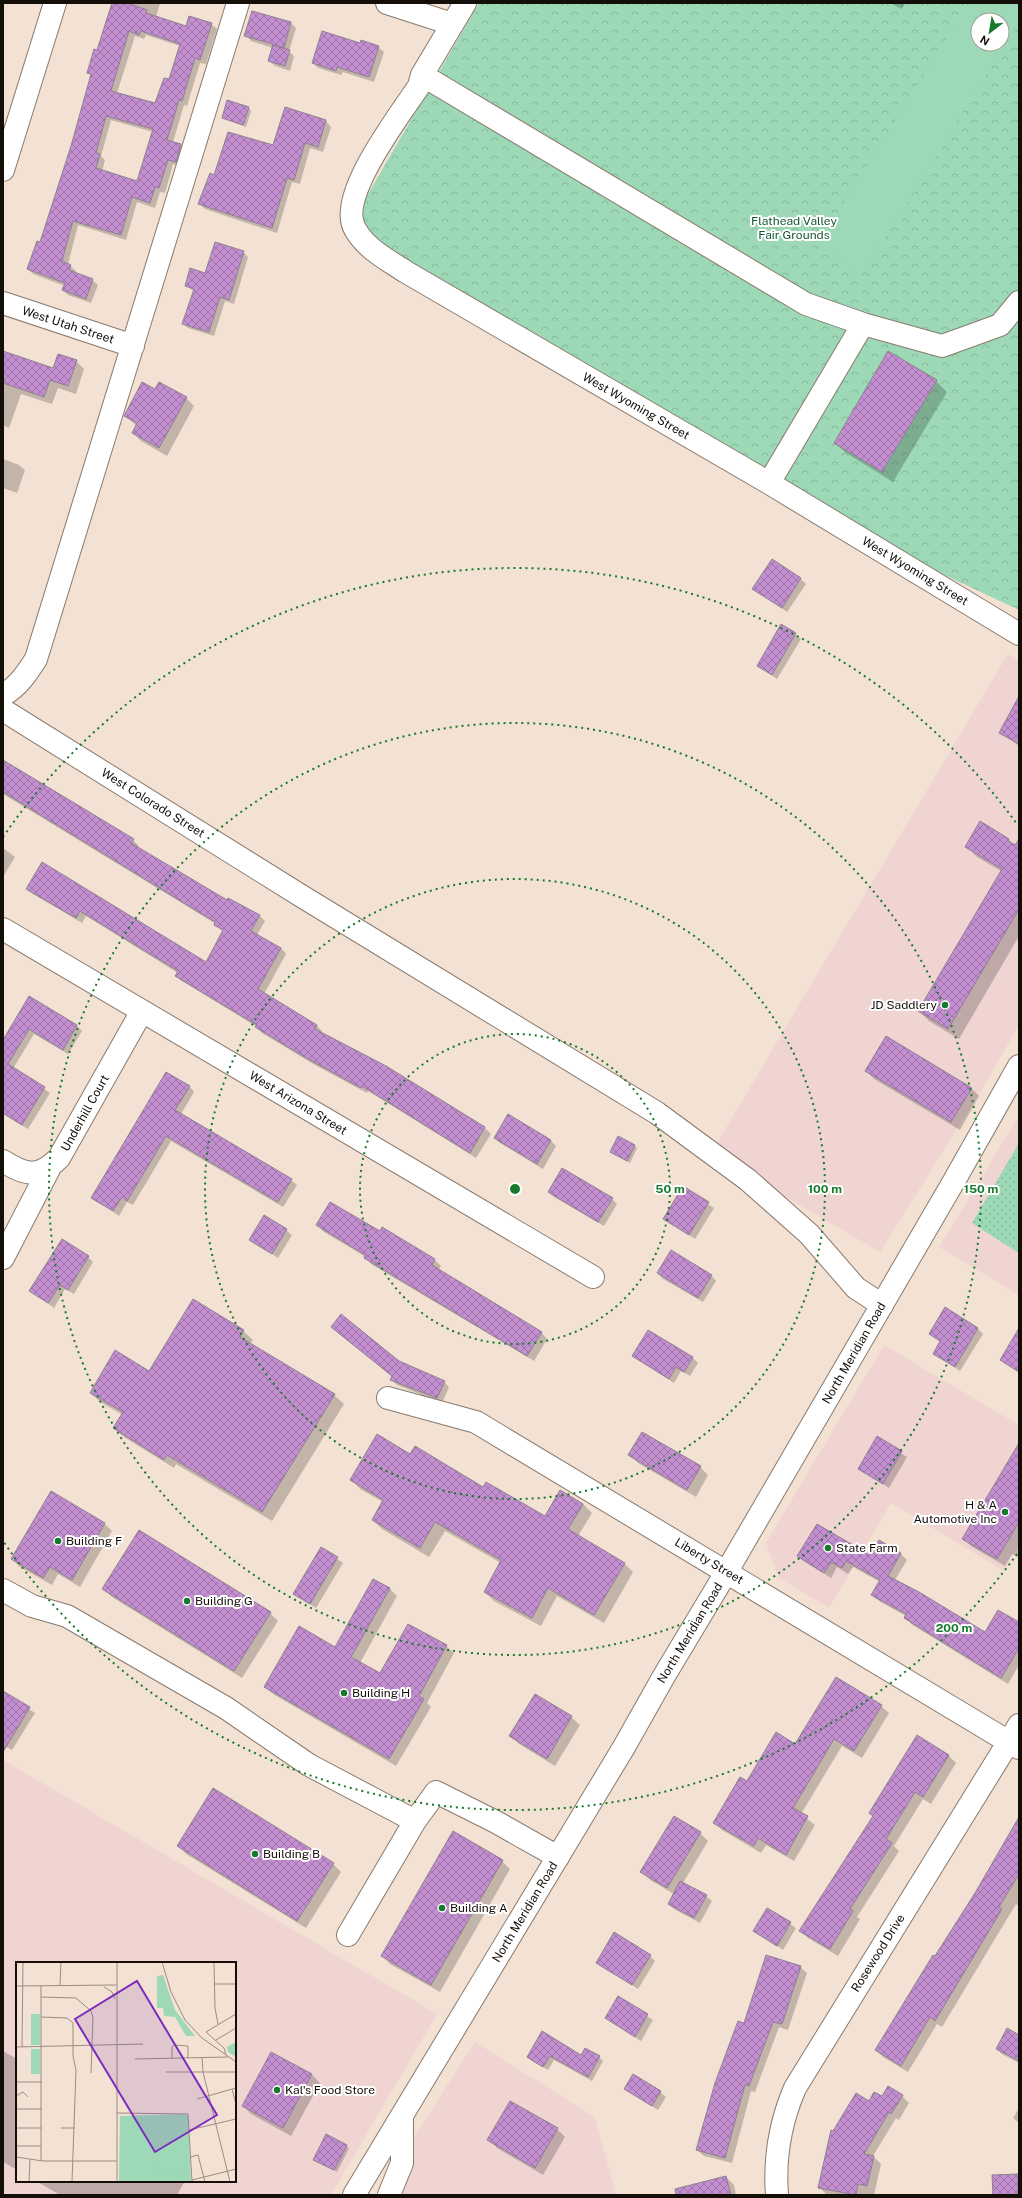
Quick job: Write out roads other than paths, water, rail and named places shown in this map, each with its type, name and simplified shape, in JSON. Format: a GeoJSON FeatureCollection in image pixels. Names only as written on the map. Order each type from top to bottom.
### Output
{"type":"FeatureCollection","features":[{"type":"Feature","properties":{"kind":"street"},"geometry":{"type":"LineString","coordinates":[[3,170],[54,3]]}},
{"type":"Feature","properties":{"kind":"street"},"geometry":{"type":"LineString","coordinates":[[3,695],[11,690],[25,675],[36,659],[238,3]]}},
{"type":"Feature","properties":{"kind":"street"},"geometry":{"type":"LineString","coordinates":[[387,3],[452,24]]}},
{"type":"Feature","properties":{"kind":"street","name":"West Wyoming Street"},"geometry":{"type":"LineString","coordinates":[[465,3],[422,75],[419,86],[363,174],[354,192],[351,210],[354,228],[367,244],[406,272],[769,483],[1019,634]]}},
{"type":"Feature","properties":{"kind":"street"},"geometry":{"type":"LineString","coordinates":[[422,75],[806,304],[863,324],[942,346],[1000,325],[1019,302]]}},
{"type":"Feature","properties":{"kind":"street","name":"West Utah Street"},"geometry":{"type":"LineString","coordinates":[[3,303],[133,346]]}},
{"type":"Feature","properties":{"kind":"street"},"geometry":{"type":"LineString","coordinates":[[769,483],[863,324]]}},
{"type":"Feature","properties":{"kind":"street","name":"West Colorado Street"},"geometry":{"type":"LineString","coordinates":[[3,710],[303,897],[658,1113],[748,1180],[809,1234],[856,1288],[882,1305]]}},
{"type":"Feature","properties":{"kind":"street","name":"West Arizona Street"},"geometry":{"type":"LineString","coordinates":[[3,929],[593,1277]]}},
{"type":"Feature","properties":{"kind":"street","name":"Underhill Court"},"geometry":{"type":"LineString","coordinates":[[3,1258],[49,1169],[59,1158],[142,1011]]}},
{"type":"Feature","properties":{"kind":"street","name":"North Meridian Road"},"geometry":{"type":"LineString","coordinates":[[354,2195],[558,1857],[727,1571],[1019,1066]]}},
{"type":"Feature","properties":{"kind":"street"},"geometry":{"type":"LineString","coordinates":[[3,1161],[23,1172],[35,1173],[49,1169]]}},
{"type":"Feature","properties":{"kind":"street","name":"Liberty Street"},"geometry":{"type":"LineString","coordinates":[[388,1398],[476,1422],[727,1571],[1016,1738]]}},
{"type":"Feature","properties":{"kind":"street"},"geometry":{"type":"LineString","coordinates":[[3,1590],[32,1606],[67,1616],[226,1708],[309,1765],[415,1821]]}},
{"type":"Feature","properties":{"kind":"street","name":"Rosewood Drive"},"geometry":{"type":"LineString","coordinates":[[777,2195],[778,2143],[784,2118],[795,2088],[1016,1738]]}},
{"type":"Feature","properties":{"kind":"street"},"geometry":{"type":"LineString","coordinates":[[348,1935],[415,1821],[436,1792],[496,1822],[558,1857]]}},
{"type":"Feature","properties":{"kind":"street"},"geometry":{"type":"LineString","coordinates":[[389,2195],[402,2163],[402,2117]]}},
{"type":"Feature","properties":{"kind":"place","name":"JD Saddlery"},"geometry":{"type":"Point","coordinates":[945,1005]}},
{"type":"Feature","properties":{"kind":"place","name":"H & A Automotive Inc"},"geometry":{"type":"Point","coordinates":[1005,1512]}},
{"type":"Feature","properties":{"kind":"place","name":"Building F"},"geometry":{"type":"Point","coordinates":[58,1541]}},
{"type":"Feature","properties":{"kind":"place","name":"State Farm"},"geometry":{"type":"Point","coordinates":[828,1548]}},
{"type":"Feature","properties":{"kind":"place","name":"Building G"},"geometry":{"type":"Point","coordinates":[187,1601]}},
{"type":"Feature","properties":{"kind":"place","name":"Building H"},"geometry":{"type":"Point","coordinates":[344,1693]}},
{"type":"Feature","properties":{"kind":"place","name":"Building B"},"geometry":{"type":"Point","coordinates":[255,1854]}},
{"type":"Feature","properties":{"kind":"place","name":"Building A"},"geometry":{"type":"Point","coordinates":[442,1908]}},
{"type":"Feature","properties":{"kind":"place","name":"Kal's Food Store"},"geometry":{"type":"Point","coordinates":[277,2090]}},
{"type":"Feature","properties":{"kind":"park label","name":"Flathead Valley Fair Grounds"},"geometry":{"type":"Point","coordinates":[794,228]}}]}
